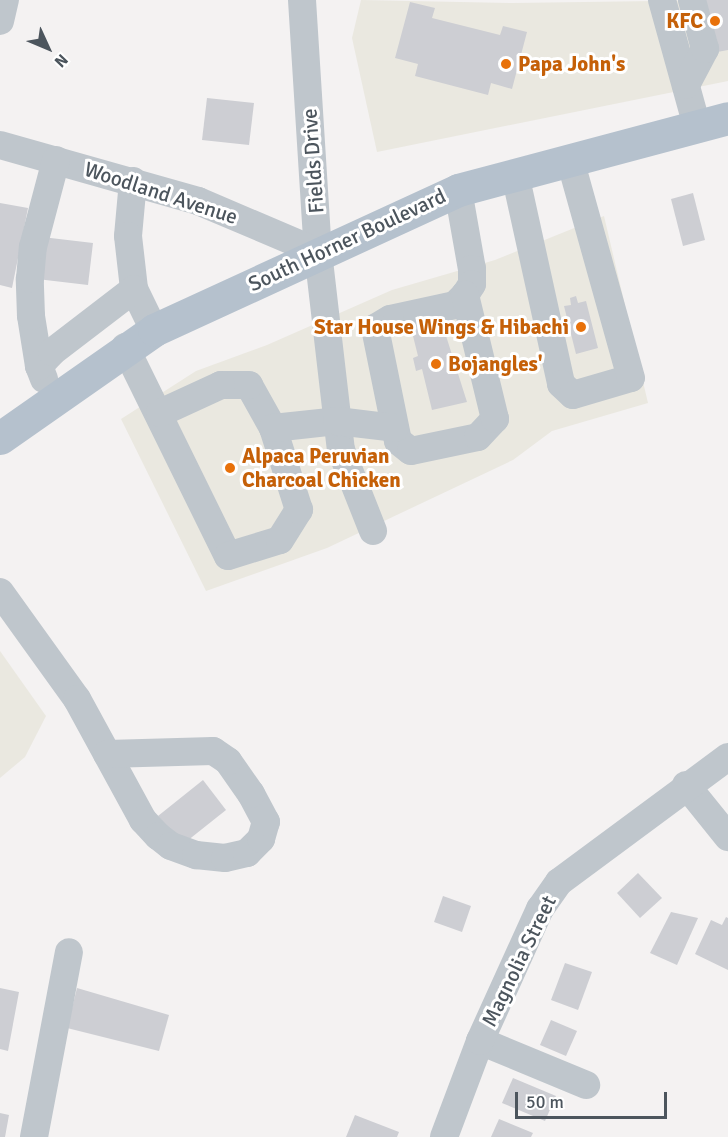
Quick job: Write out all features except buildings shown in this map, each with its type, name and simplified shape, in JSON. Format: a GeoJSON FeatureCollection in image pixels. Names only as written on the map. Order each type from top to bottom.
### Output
{"type":"FeatureCollection","features":[{"type":"Feature","properties":{"kind":"main road","name":"South Horner Boulevard"},"geometry":{"type":"LineString","coordinates":[[0,438],[125,347],[154,330],[318,252],[458,190],[713,122]]}},
{"type":"Feature","properties":{"kind":"street"},"geometry":{"type":"LineString","coordinates":[[0,21],[5,0]]}},
{"type":"Feature","properties":{"kind":"street","name":"Fields Drive"},"geometry":{"type":"LineString","coordinates":[[302,0],[318,252],[337,421],[341,450],[372,531]]}},
{"type":"Feature","properties":{"kind":"street"},"geometry":{"type":"LineString","coordinates":[[662,0],[686,85],[713,122]]}},
{"type":"Feature","properties":{"kind":"street"},"geometry":{"type":"LineString","coordinates":[[686,85],[705,50],[692,0]]}},
{"type":"Feature","properties":{"kind":"street","name":"Woodland Avenue"},"geometry":{"type":"LineString","coordinates":[[0,145],[198,201],[318,252]]}},
{"type":"Feature","properties":{"kind":"street"},"geometry":{"type":"LineString","coordinates":[[51,402],[39,366],[31,316],[30,279],[33,247],[56,160]]}},
{"type":"Feature","properties":{"kind":"street"},"geometry":{"type":"LineString","coordinates":[[515,174],[561,384],[573,395],[631,378],[570,160]]}},
{"type":"Feature","properties":{"kind":"street"},"geometry":{"type":"LineString","coordinates":[[133,181],[129,236],[134,289],[154,330]]}},
{"type":"Feature","properties":{"kind":"street"},"geometry":{"type":"LineString","coordinates":[[458,190],[472,269],[472,284],[455,305],[380,322],[375,328],[376,342],[398,441],[411,451],[478,437],[495,419],[465,295]]}},
{"type":"Feature","properties":{"kind":"street"},"geometry":{"type":"LineString","coordinates":[[39,366],[134,289]]}},
{"type":"Feature","properties":{"kind":"street"},"geometry":{"type":"LineString","coordinates":[[125,347],[160,413],[228,556],[280,540],[299,510],[273,428],[249,385],[221,385],[160,413]]}},
{"type":"Feature","properties":{"kind":"street"},"geometry":{"type":"LineString","coordinates":[[273,428],[337,421],[395,429]]}},
{"type":"Feature","properties":{"kind":"street"},"geometry":{"type":"LineString","coordinates":[[4,607],[77,699],[107,754],[143,820],[171,846],[196,855],[225,858],[247,853],[261,838],[266,822],[228,761],[213,751],[107,754]]}},
{"type":"Feature","properties":{"kind":"street","name":"Magnolia Street"},"geometry":{"type":"LineString","coordinates":[[444,1137],[480,1041],[540,909],[559,882],[686,785],[728,757]]}},
{"type":"Feature","properties":{"kind":"street"},"geometry":{"type":"LineString","coordinates":[[686,785],[728,837]]}},
{"type":"Feature","properties":{"kind":"street"},"geometry":{"type":"LineString","coordinates":[[34,1137],[69,952]]}},
{"type":"Feature","properties":{"kind":"street"},"geometry":{"type":"LineString","coordinates":[[480,1041],[586,1085]]}},
{"type":"Feature","properties":{"kind":"shaded area"},"geometry":{"type":"Polygon","coordinates":[[[361,0],[512,3],[728,0],[728,81],[377,152],[352,38],[361,0]]]}},
{"type":"Feature","properties":{"kind":"shaded area"},"geometry":{"type":"Polygon","coordinates":[[[604,216],[648,403],[552,431],[513,460],[327,548],[206,591],[121,419],[196,371],[267,345],[392,290],[495,260],[604,216]]]}},
{"type":"Feature","properties":{"kind":"shaded area"},"geometry":{"type":"Polygon","coordinates":[[[0,651],[46,716],[25,757],[0,778],[0,651]]]}},
{"type":"Feature","properties":{"kind":"place","name":"KFC"},"geometry":{"type":"Point","coordinates":[715,21]}},
{"type":"Feature","properties":{"kind":"place","name":"Papa John's"},"geometry":{"type":"Point","coordinates":[506,64]}},
{"type":"Feature","properties":{"kind":"place","name":"Star House Wings & Hibachi"},"geometry":{"type":"Point","coordinates":[581,327]}},
{"type":"Feature","properties":{"kind":"place","name":"Bojangles'"},"geometry":{"type":"Point","coordinates":[436,364]}},
{"type":"Feature","properties":{"kind":"place","name":"Alpaca Peruvian Charcoal Chicken"},"geometry":{"type":"Point","coordinates":[230,468]}}]}
